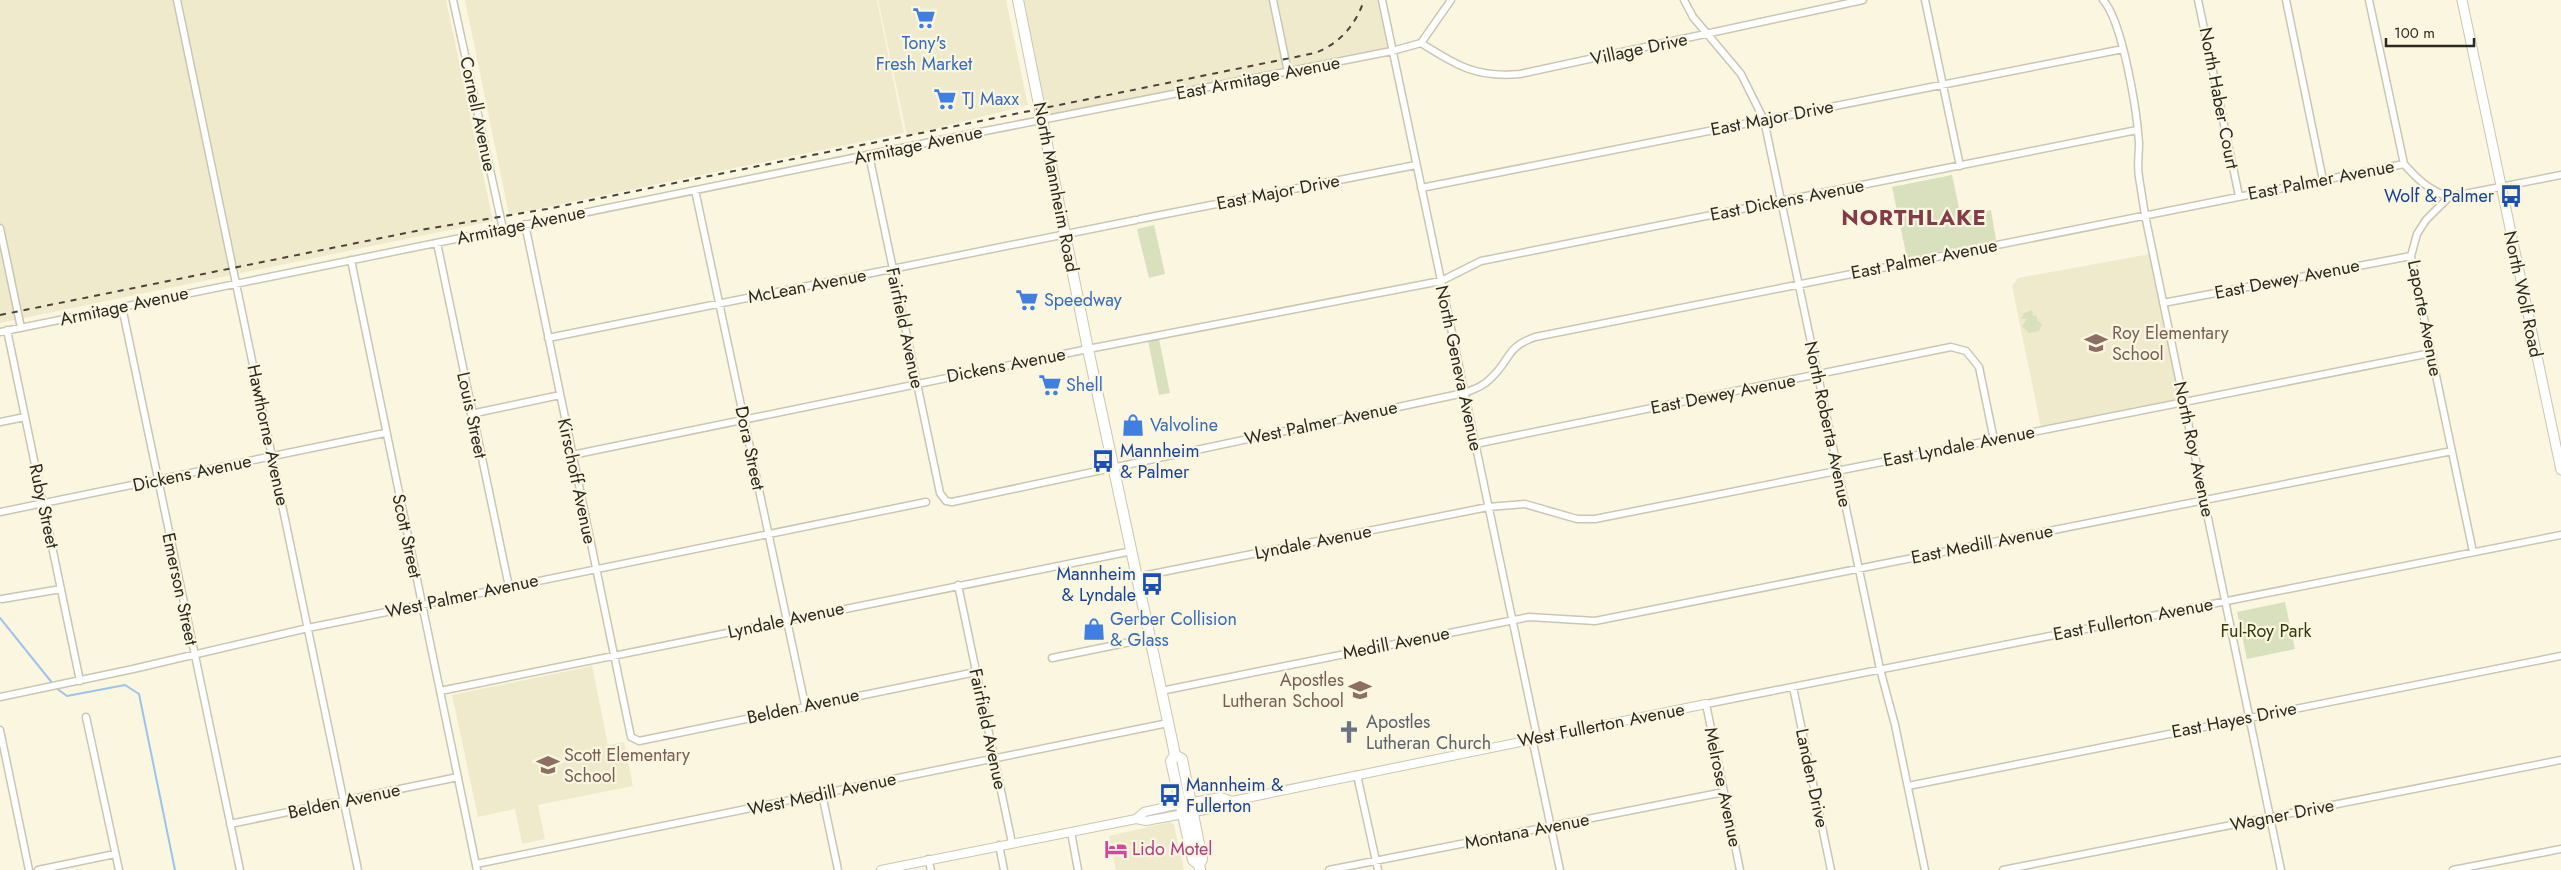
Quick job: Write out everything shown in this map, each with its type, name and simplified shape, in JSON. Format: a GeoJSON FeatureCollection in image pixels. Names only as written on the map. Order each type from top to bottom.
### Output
{"type":"FeatureCollection","features":[{"type":"Feature","properties":{"kind":"main road","name":"North Mannheim Road"},"geometry":{"type":"LineString","coordinates":[[1018,0],[1088,349],[1175,754],[1171,760],[1186,808],[1193,860],[1199,867]]}},
{"type":"Feature","properties":{"kind":"main road","name":"North Wolf Road"},"geometry":{"type":"LineString","coordinates":[[2462,0],[2561,470]]}},
{"type":"Feature","properties":{"kind":"street","name":"Hawthorne Avenue"},"geometry":{"type":"LineString","coordinates":[[177,0],[308,628],[342,801],[358,870]]}},
{"type":"Feature","properties":{"kind":"street","name":"Cornell Avenue"},"geometry":{"type":"LineString","coordinates":[[453,0],[503,229]]}},
{"type":"Feature","properties":{"kind":"street"},"geometry":{"type":"LineString","coordinates":[[1273,0],[1288,72]]}},
{"type":"Feature","properties":{"kind":"street","name":"North Geneva Avenue"},"geometry":{"type":"LineString","coordinates":[[1382,0],[1512,620],[1560,870]]}},
{"type":"Feature","properties":{"kind":"street"},"geometry":{"type":"LineString","coordinates":[[1421,43],[1451,0]]}},
{"type":"Feature","properties":{"kind":"street","name":"North Roberta Avenue"},"geometry":{"type":"LineString","coordinates":[[1684,0],[1694,17],[1741,74],[1764,120],[1880,669],[1908,786],[1925,870]]}},
{"type":"Feature","properties":{"kind":"street","name":"Village Drive"},"geometry":{"type":"LineString","coordinates":[[1421,43],[1463,68],[1478,74],[1499,76],[1520,74],[1863,0]]}},
{"type":"Feature","properties":{"kind":"street"},"geometry":{"type":"LineString","coordinates":[[1924,0],[1960,166]]}},
{"type":"Feature","properties":{"kind":"street","name":"North Roy Avenue"},"geometry":{"type":"LineString","coordinates":[[2103,0],[2109,7],[2117,24],[2123,49],[2138,130],[2139,176],[2146,215],[2281,870]]}},
{"type":"Feature","properties":{"kind":"street","name":"North Haber Court"},"geometry":{"type":"LineString","coordinates":[[2198,0],[2239,196]]}},
{"type":"Feature","properties":{"kind":"street"},"geometry":{"type":"LineString","coordinates":[[2286,0],[2323,180]]}},
{"type":"Feature","properties":{"kind":"street"},"geometry":{"type":"LineString","coordinates":[[2369,0],[2404,164],[2423,184],[2434,192],[2449,197],[2561,175]]}},
{"type":"Feature","properties":{"kind":"street","name":"East Armitage Avenue"},"geometry":{"type":"LineString","coordinates":[[1043,120],[1392,51],[1421,43]]}},
{"type":"Feature","properties":{"kind":"street","name":"East Major Drive"},"geometry":{"type":"LineString","coordinates":[[1421,188],[2123,49]]}},
{"type":"Feature","properties":{"kind":"street","name":"Armitage Avenue"},"geometry":{"type":"LineString","coordinates":[[3,331],[1043,120]]}},
{"type":"Feature","properties":{"kind":"street","name":"East Dickens Avenue"},"geometry":{"type":"LineString","coordinates":[[1441,281],[1481,261],[2138,130]]}},
{"type":"Feature","properties":{"kind":"street","name":"Fairfield Avenue"},"geometry":{"type":"LineString","coordinates":[[869,155],[916,384],[940,493],[944,499]]}},
{"type":"Feature","properties":{"kind":"street","name":"East Palmer Avenue"},"geometry":{"type":"LineString","coordinates":[[1464,393],[1481,387],[1498,371],[1512,350],[1520,342],[1535,338],[2404,164]]}},
{"type":"Feature","properties":{"kind":"street","name":"East Major Drive"},"geometry":{"type":"LineString","coordinates":[[1065,234],[1416,165]]}},
{"type":"Feature","properties":{"kind":"street","name":"Dora Street"},"geometry":{"type":"LineString","coordinates":[[696,190],[805,706]]}},
{"type":"Feature","properties":{"kind":"street","name":"Laporte Avenue"},"geometry":{"type":"LineString","coordinates":[[2449,197],[2426,220],[2418,234],[2411,256],[2473,552]]}},
{"type":"Feature","properties":{"kind":"street","name":"Kirschoff Avenue"},"geometry":{"type":"LineString","coordinates":[[525,224],[631,737]]}},
{"type":"Feature","properties":{"kind":"street"},"geometry":{"type":"LineString","coordinates":[[0,228],[21,328]]}},
{"type":"Feature","properties":{"kind":"street","name":"McLean Avenue"},"geometry":{"type":"LineString","coordinates":[[548,338],[1065,234]]}},
{"type":"Feature","properties":{"kind":"street","name":"Louis Street"},"geometry":{"type":"LineString","coordinates":[[437,243],[471,414],[509,587]]}},
{"type":"Feature","properties":{"kind":"street","name":"East Dewey Avenue"},"geometry":{"type":"LineString","coordinates":[[2163,303],[2411,256]]}},
{"type":"Feature","properties":{"kind":"street","name":"Scott Street"},"geometry":{"type":"LineString","coordinates":[[350,260],[476,867]]}},
{"type":"Feature","properties":{"kind":"street","name":"Dickens Avenue"},"geometry":{"type":"LineString","coordinates":[[572,455],[1088,349],[1441,281]]}},
{"type":"Feature","properties":{"kind":"street","name":"Emerson Street"},"geometry":{"type":"LineString","coordinates":[[122,307],[240,870]]}},
{"type":"Feature","properties":{"kind":"street","name":"Ruby Street"},"geometry":{"type":"LineString","coordinates":[[3,331],[25,417],[80,681]]}},
{"type":"Feature","properties":{"kind":"street","name":"East Dewey Avenue"},"geometry":{"type":"LineString","coordinates":[[1475,444],[1942,348],[1966,351],[1978,367],[1994,440]]}},
{"type":"Feature","properties":{"kind":"street","name":"East Lyndale Avenue"},"geometry":{"type":"LineString","coordinates":[[1488,507],[1525,504],[1577,519],[1595,519],[1839,469],[2431,353]]}},
{"type":"Feature","properties":{"kind":"street","name":"West Palmer Avenue"},"geometry":{"type":"LineString","coordinates":[[944,499],[952,502],[1464,393]]}},
{"type":"Feature","properties":{"kind":"street"},"geometry":{"type":"LineString","coordinates":[[471,414],[560,395]]}},
{"type":"Feature","properties":{"kind":"street"},"geometry":{"type":"LineString","coordinates":[[0,422],[25,417]]}},
{"type":"Feature","properties":{"kind":"street","name":"Dickens Avenue"},"geometry":{"type":"LineString","coordinates":[[0,512],[385,433]]}},
{"type":"Feature","properties":{"kind":"street","name":"East Medill Avenue"},"geometry":{"type":"LineString","coordinates":[[1512,620],[1542,616],[1575,621],[1595,621],[2452,451]]}},
{"type":"Feature","properties":{"kind":"street","name":"West Palmer Avenue"},"geometry":{"type":"LineString","coordinates":[[0,697],[80,681],[308,628],[926,502]]}},
{"type":"Feature","properties":{"kind":"street","name":"Lyndale Avenue"},"geometry":{"type":"LineString","coordinates":[[1137,577],[1488,507]]}},
{"type":"Feature","properties":{"kind":"street","name":"East Fullerton Avenue"},"geometry":{"type":"LineString","coordinates":[[1706,704],[2561,535]]}},
{"type":"Feature","properties":{"kind":"street","name":"Lyndale Avenue"},"geometry":{"type":"LineString","coordinates":[[440,691],[1132,551]]}},
{"type":"Feature","properties":{"kind":"street","name":"Fairfield Avenue"},"geometry":{"type":"LineString","coordinates":[[958,585],[1012,843]]}},
{"type":"Feature","properties":{"kind":"street"},"geometry":{"type":"LineString","coordinates":[[2,599],[61,589]]}},
{"type":"Feature","properties":{"kind":"street","name":"Medill Avenue"},"geometry":{"type":"LineString","coordinates":[[1162,691],[1512,620]]}},
{"type":"Feature","properties":{"kind":"street"},"geometry":{"type":"LineString","coordinates":[[1052,658],[1150,638]]}},
{"type":"Feature","properties":{"kind":"street","name":"East Hayes Drive"},"geometry":{"type":"LineString","coordinates":[[1908,786],[2561,656]]}},
{"type":"Feature","properties":{"kind":"street","name":"Belden Avenue"},"geometry":{"type":"LineString","coordinates":[[631,737],[639,741],[976,672]]}},
{"type":"Feature","properties":{"kind":"street","name":"Landen Drive"},"geometry":{"type":"LineString","coordinates":[[1793,687],[1831,870]]}},
{"type":"Feature","properties":{"kind":"street","name":"West Fullerton Avenue"},"geometry":{"type":"LineString","coordinates":[[881,870],[928,859],[1136,819],[1146,821],[1222,797],[1232,800],[1706,704]]}},
{"type":"Feature","properties":{"kind":"street","name":"Melrose Avenue"},"geometry":{"type":"LineString","coordinates":[[1706,704],[1740,870]]}},
{"type":"Feature","properties":{"kind":"street"},"geometry":{"type":"LineString","coordinates":[[86,717],[119,870]]}},
{"type":"Feature","properties":{"kind":"street","name":"West Medill Avenue"},"geometry":{"type":"LineString","coordinates":[[476,867],[1168,723]]}},
{"type":"Feature","properties":{"kind":"street"},"geometry":{"type":"LineString","coordinates":[[0,730],[29,870]]}},
{"type":"Feature","properties":{"kind":"street","name":"Wagner Drive"},"geometry":{"type":"LineString","coordinates":[[2003,870],[2561,760]]}},
{"type":"Feature","properties":{"kind":"street"},"geometry":{"type":"LineString","coordinates":[[1357,774],[1378,870]]}},
{"type":"Feature","properties":{"kind":"street","name":"Belden Avenue"},"geometry":{"type":"LineString","coordinates":[[230,824],[458,777]]}},
{"type":"Feature","properties":{"kind":"street","name":"Montana Avenue"},"geometry":{"type":"LineString","coordinates":[[1329,870],[1724,792]]}},
{"type":"Feature","properties":{"kind":"street"},"geometry":{"type":"LineString","coordinates":[[822,794],[838,870]]}},
{"type":"Feature","properties":{"kind":"street"},"geometry":{"type":"LineString","coordinates":[[1071,832],[1078,870]]}},
{"type":"Feature","properties":{"kind":"street"},"geometry":{"type":"LineString","coordinates":[[999,845],[1004,870]]}},
{"type":"Feature","properties":{"kind":"street"},"geometry":{"type":"LineString","coordinates":[[2453,870],[2561,848]]}},
{"type":"Feature","properties":{"kind":"street"},"geometry":{"type":"LineString","coordinates":[[38,870],[115,854]]}},
{"type":"Feature","properties":{"kind":"street"},"geometry":{"type":"LineString","coordinates":[[928,859],[931,870]]}},
{"type":"Feature","properties":{"kind":"shaded area"},"geometry":{"type":"Polygon","coordinates":[[[0,0],[446,0],[493,221],[0,323],[0,0]]]}},
{"type":"Feature","properties":{"kind":"shaded area"},"geometry":{"type":"Polygon","coordinates":[[[465,0],[877,0],[904,133],[509,215],[465,0]]]}},
{"type":"Feature","properties":{"kind":"shaded area"},"geometry":{"type":"Polygon","coordinates":[[[878,0],[1006,0],[1028,105],[907,136],[878,0]]]}},
{"type":"Feature","properties":{"kind":"shaded area"},"geometry":{"type":"Polygon","coordinates":[[[1018,0],[1382,0],[1392,51],[1043,120],[1018,0]]]}},
{"type":"Feature","properties":{"kind":"shaded area","name":"Roy Elementary School"},"geometry":{"type":"Polygon","coordinates":[[[2150,254],[2181,400],[2041,427],[2012,286],[2018,278],[2150,254]]]}},
{"type":"Feature","properties":{"kind":"shaded area","name":"Scott Elementary School"},"geometry":{"type":"Polygon","coordinates":[[[592,666],[608,745],[624,742],[633,786],[538,805],[545,839],[522,844],[515,809],[478,817],[452,695],[592,666]]]}},
{"type":"Feature","properties":{"kind":"shaded area"},"geometry":{"type":"Polygon","coordinates":[[[1170,822],[1174,825],[1184,870],[1116,870],[1109,836],[1170,822]]]}},
{"type":"Feature","properties":{"kind":"green space"},"geometry":{"type":"Polygon","coordinates":[[[1952,175],[1961,217],[1991,210],[1996,240],[1907,258],[1892,187],[1952,175]]]}},
{"type":"Feature","properties":{"kind":"green space"},"geometry":{"type":"Polygon","coordinates":[[[1154,225],[1165,274],[1149,278],[1137,229],[1154,225]]]}},
{"type":"Feature","properties":{"kind":"green space"},"geometry":{"type":"Polygon","coordinates":[[[2032,310],[2033,316],[2036,315],[2038,321],[2042,324],[2039,331],[2029,333],[2022,326],[2027,319],[2021,319],[2024,313],[2032,310]]]}},
{"type":"Feature","properties":{"kind":"green space"},"geometry":{"type":"Polygon","coordinates":[[[1159,339],[1170,393],[1159,395],[1148,341],[1159,339]]]}},
{"type":"Feature","properties":{"kind":"green space","name":"Ful-Roy Park"},"geometry":{"type":"Polygon","coordinates":[[[2285,602],[2295,649],[2247,659],[2237,612],[2285,602]]]}},
{"type":"Feature","properties":{"kind":"waterway"},"geometry":{"type":"LineString","coordinates":[[0,618],[53,684]]}},
{"type":"Feature","properties":{"kind":"waterway"},"geometry":{"type":"LineString","coordinates":[[56,688],[67,696],[125,685],[139,694],[175,870]]}},
{"type":"Feature","properties":{"kind":"railway"},"geometry":{"type":"LineString","coordinates":[[0,315],[426,229],[547,209],[1315,53],[1332,44],[1346,32],[1356,18],[1364,0]]}},
{"type":"Feature","properties":{"kind":"place","name":"Tony's Fresh Market"},"geometry":{"type":"Point","coordinates":[924,18]}},
{"type":"Feature","properties":{"kind":"place","name":"TJ Maxx"},"geometry":{"type":"Point","coordinates":[945,99]}},
{"type":"Feature","properties":{"kind":"place","name":"Wolf & Palmer"},"geometry":{"type":"Point","coordinates":[2511,196]}},
{"type":"Feature","properties":{"kind":"place","name":"Speedway"},"geometry":{"type":"Point","coordinates":[1027,300]}},
{"type":"Feature","properties":{"kind":"place","name":"Roy Elementary School"},"geometry":{"type":"Point","coordinates":[2096,343]}},
{"type":"Feature","properties":{"kind":"place","name":"Shell"},"geometry":{"type":"Point","coordinates":[1050,385]}},
{"type":"Feature","properties":{"kind":"place","name":"Valvoline"},"geometry":{"type":"Point","coordinates":[1133,425]}},
{"type":"Feature","properties":{"kind":"place","name":"Mannheim & Palmer"},"geometry":{"type":"Point","coordinates":[1103,461]}},
{"type":"Feature","properties":{"kind":"place","name":"Mannheim & Lyndale"},"geometry":{"type":"Point","coordinates":[1152,584]}},
{"type":"Feature","properties":{"kind":"place","name":"Gerber Collision & Glass"},"geometry":{"type":"Point","coordinates":[1094,629]}},
{"type":"Feature","properties":{"kind":"place","name":"Apostles Lutheran School"},"geometry":{"type":"Point","coordinates":[1360,690]}},
{"type":"Feature","properties":{"kind":"place","name":"Apostles Lutheran Church"},"geometry":{"type":"Point","coordinates":[1349,732]}},
{"type":"Feature","properties":{"kind":"place","name":"Scott Elementary School"},"geometry":{"type":"Point","coordinates":[548,765]}},
{"type":"Feature","properties":{"kind":"place","name":"Mannheim & Fullerton"},"geometry":{"type":"Point","coordinates":[1170,795]}},
{"type":"Feature","properties":{"kind":"place","name":"Lido Motel"},"geometry":{"type":"Point","coordinates":[1116,849]}},
{"type":"Feature","properties":{"kind":"district","name":"NORTHLAKE"},"geometry":{"type":"Point","coordinates":[1914,217]}}]}
